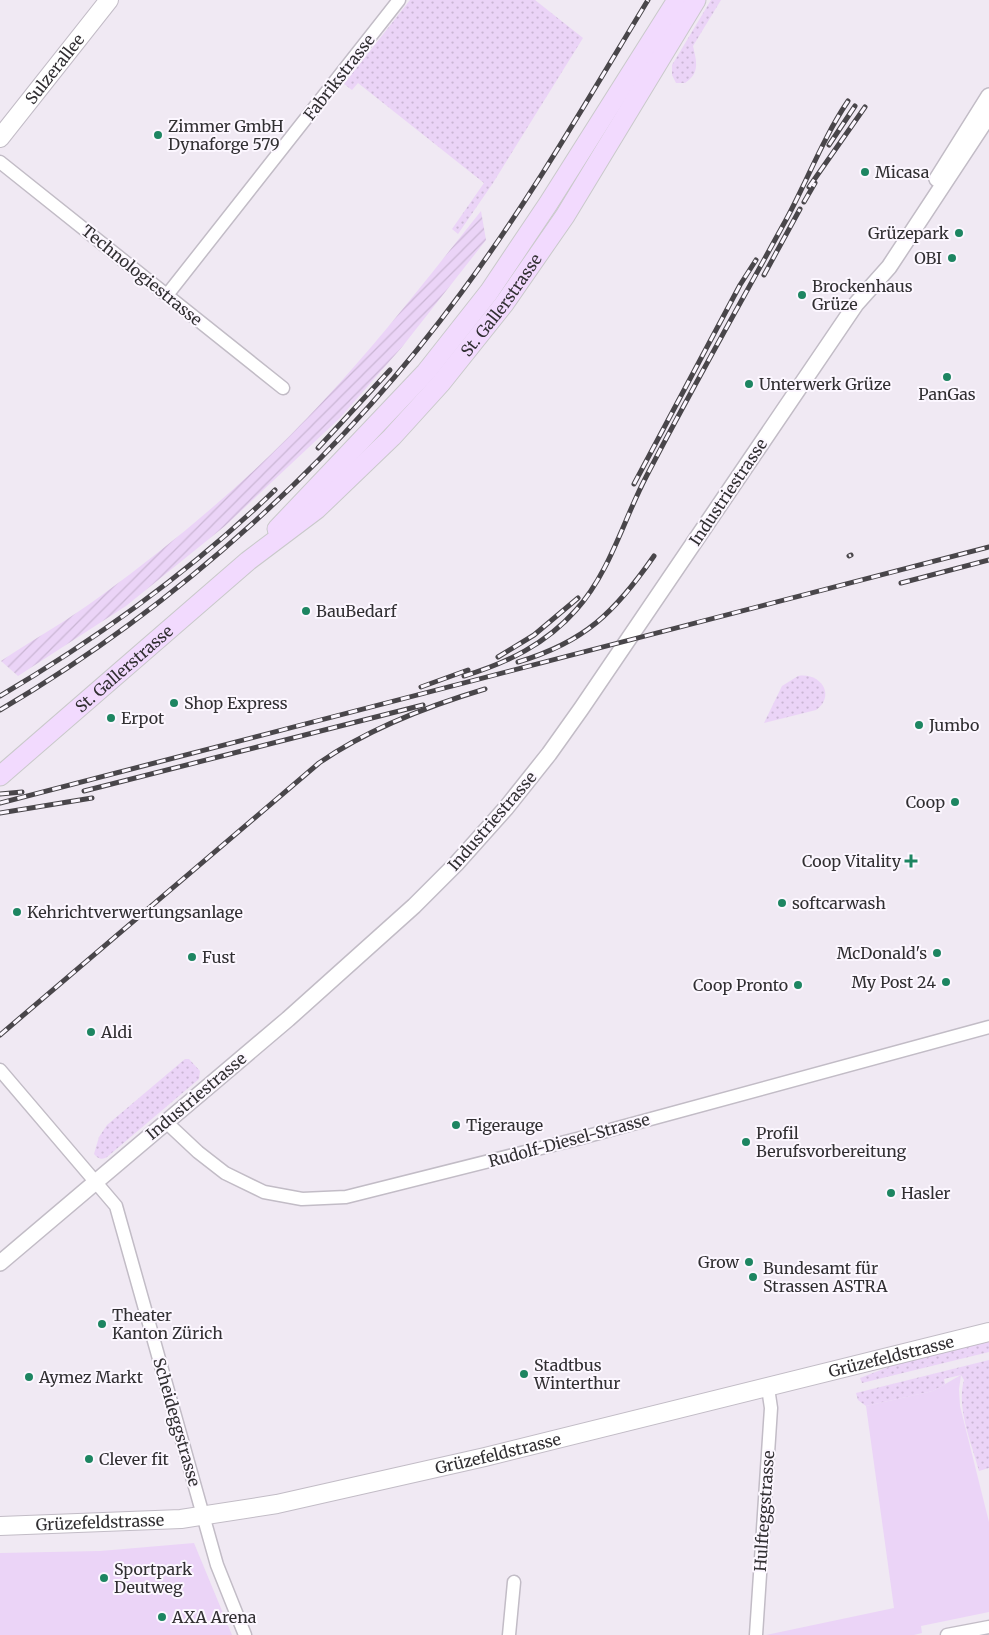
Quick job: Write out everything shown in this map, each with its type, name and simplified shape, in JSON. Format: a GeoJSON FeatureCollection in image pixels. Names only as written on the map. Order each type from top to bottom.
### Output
{"type":"FeatureCollection","features":[{"type":"Feature","properties":{"kind":"main road","name":"Sulzerallee"},"geometry":{"type":"LineString","coordinates":[[0,138],[109,0]]}},
{"type":"Feature","properties":{"kind":"main road","name":"St. Gallerstrasse"},"geometry":{"type":"LineString","coordinates":[[248,561],[305,497],[378,424],[420,378],[489,292],[548,204],[677,0]]}},
{"type":"Feature","properties":{"kind":"main road","name":"St. Gallerstrasse"},"geometry":{"type":"LineString","coordinates":[[0,776],[248,561],[317,509],[392,437],[477,340],[565,216],[696,0]]}},
{"type":"Feature","properties":{"kind":"main road","name":"Grüzefeldstrasse"},"geometry":{"type":"LineString","coordinates":[[0,1526],[103,1523],[203,1516],[331,1493],[768,1388],[989,1332]]}},
{"type":"Feature","properties":{"kind":"street","name":"Fabrikstrasse"},"geometry":{"type":"LineString","coordinates":[[167,295],[400,0]]}},
{"type":"Feature","properties":{"kind":"street","name":"Industriestrasse"},"geometry":{"type":"LineString","coordinates":[[875,281],[883,263],[989,96]]}},
{"type":"Feature","properties":{"kind":"street","name":"Industriestrasse"},"geometry":{"type":"LineString","coordinates":[[0,1263],[301,1008],[414,906],[456,864],[506,808],[549,754],[581,709],[813,366],[875,281],[890,267],[989,116]]}},
{"type":"Feature","properties":{"kind":"street","name":"Technologiestrasse"},"geometry":{"type":"LineString","coordinates":[[0,162],[283,388]]}},
{"type":"Feature","properties":{"kind":"street","name":"Rudolf-Diesel-Strasse"},"geometry":{"type":"LineString","coordinates":[[166,1122],[198,1152],[225,1173],[264,1192],[302,1199],[346,1197],[577,1139],[989,1027]]}},
{"type":"Feature","properties":{"kind":"street","name":"Scheideggstrasse"},"geometry":{"type":"LineString","coordinates":[[0,1070],[116,1206],[217,1565],[245,1635]]}},
{"type":"Feature","properties":{"kind":"street","name":"Hulfteggstrasse"},"geometry":{"type":"LineString","coordinates":[[756,1635],[770,1408],[768,1388]]}},
{"type":"Feature","properties":{"kind":"street"},"geometry":{"type":"LineString","coordinates":[[509,1635],[514,1582]]}},
{"type":"Feature","properties":{"kind":"street"},"geometry":{"type":"LineString","coordinates":[[947,1635],[989,1627]]}},
{"type":"Feature","properties":{"kind":"shaded area"},"geometry":{"type":"Polygon","coordinates":[[[410,0],[535,0],[583,38],[493,183],[458,234],[452,229],[484,183],[358,83],[352,90],[344,84],[410,0]]]}},
{"type":"Feature","properties":{"kind":"shaded area"},"geometry":{"type":"Polygon","coordinates":[[[711,0],[721,0],[693,46],[696,61],[695,71],[685,83],[676,83],[672,75],[672,65],[711,0]]]}},
{"type":"Feature","properties":{"kind":"shaded area"},"geometry":{"type":"Polygon","coordinates":[[[481,211],[486,240],[402,347],[340,418],[225,526],[126,606],[18,676],[1,661],[90,604],[161,550],[218,503],[273,453],[365,354],[481,211]]]}},
{"type":"Feature","properties":{"kind":"shaded area"},"geometry":{"type":"Polygon","coordinates":[[[798,676],[806,676],[819,681],[825,692],[822,704],[816,710],[764,723],[782,686],[798,676]]]}},
{"type":"Feature","properties":{"kind":"shaded area"},"geometry":{"type":"Polygon","coordinates":[[[185,1059],[189,1059],[200,1071],[199,1079],[107,1157],[102,1159],[96,1156],[94,1154],[99,1137],[107,1125],[185,1059]]]}},
{"type":"Feature","properties":{"kind":"shaded area"},"geometry":{"type":"Polygon","coordinates":[[[989,1341],[989,1352],[862,1383],[860,1378],[899,1363],[989,1341]]]}},
{"type":"Feature","properties":{"kind":"shaded area"},"geometry":{"type":"Polygon","coordinates":[[[989,1360],[989,1468],[979,1471],[963,1414],[962,1391],[964,1380],[961,1375],[944,1379],[945,1384],[933,1391],[866,1406],[858,1400],[856,1393],[989,1360]]]}},
{"type":"Feature","properties":{"kind":"shaded area"},"geometry":{"type":"Polygon","coordinates":[[[961,1375],[959,1389],[960,1406],[989,1522],[989,1612],[921,1626],[922,1633],[914,1635],[766,1635],[894,1608],[866,1406],[933,1391],[961,1375]]]}},
{"type":"Feature","properties":{"kind":"shaded area","name":"Sportpark Deutweg"},"geometry":{"type":"Polygon","coordinates":[[[194,1543],[232,1635],[0,1635],[0,1553],[100,1551],[194,1543]]]}},
{"type":"Feature","properties":{"kind":"railway"},"geometry":{"type":"LineString","coordinates":[[0,710],[66,669],[130,624],[192,576],[252,524],[309,470],[363,413],[414,354],[461,293],[511,222],[558,149],[648,0]]}},
{"type":"Feature","properties":{"kind":"railway"},"geometry":{"type":"LineString","coordinates":[[464,676],[495,665],[539,642],[564,622],[588,595],[607,563],[663,444],[787,218],[823,144],[848,101]]}},
{"type":"Feature","properties":{"kind":"railway"},"geometry":{"type":"LineString","coordinates":[[829,145],[855,106]]}},
{"type":"Feature","properties":{"kind":"railway"},"geometry":{"type":"LineString","coordinates":[[809,187],[865,107]]}},
{"type":"Feature","properties":{"kind":"railway"},"geometry":{"type":"LineString","coordinates":[[804,202],[815,183]]}},
{"type":"Feature","properties":{"kind":"railway"},"geometry":{"type":"LineString","coordinates":[[764,275],[800,209]]}},
{"type":"Feature","properties":{"kind":"railway"},"geometry":{"type":"LineString","coordinates":[[634,484],[740,285],[756,260]]}},
{"type":"Feature","properties":{"kind":"railway"},"geometry":{"type":"LineString","coordinates":[[318,448],[390,370]]}},
{"type":"Feature","properties":{"kind":"railway"},"geometry":{"type":"LineString","coordinates":[[0,696],[73,650],[144,601],[211,548],[275,490]]}},
{"type":"Feature","properties":{"kind":"railway"},"geometry":{"type":"LineString","coordinates":[[0,803],[989,547]]}},
{"type":"Feature","properties":{"kind":"railway"},"geometry":{"type":"LineString","coordinates":[[518,662],[562,645],[596,623],[626,593],[654,556]]}},
{"type":"Feature","properties":{"kind":"railway"},"geometry":{"type":"LineString","coordinates":[[901,583],[989,560]]}},
{"type":"Feature","properties":{"kind":"railway"},"geometry":{"type":"LineString","coordinates":[[498,657],[534,635],[578,598]]}},
{"type":"Feature","properties":{"kind":"railway"},"geometry":{"type":"LineString","coordinates":[[421,687],[468,670]]}},
{"type":"Feature","properties":{"kind":"railway"},"geometry":{"type":"LineString","coordinates":[[0,1035],[319,763],[378,729],[420,711],[485,689]]}},
{"type":"Feature","properties":{"kind":"railway"},"geometry":{"type":"LineString","coordinates":[[84,791],[423,705]]}},
{"type":"Feature","properties":{"kind":"railway"},"geometry":{"type":"LineString","coordinates":[[0,794],[22,792]]}},
{"type":"Feature","properties":{"kind":"railway"},"geometry":{"type":"LineString","coordinates":[[0,813],[92,798]]}},
{"type":"Feature","properties":{"kind":"place","name":"Zimmer GmbH Dynaforge 579"},"geometry":{"type":"Point","coordinates":[158,135]}},
{"type":"Feature","properties":{"kind":"place","name":"Micasa"},"geometry":{"type":"Point","coordinates":[865,172]}},
{"type":"Feature","properties":{"kind":"place","name":"Grüzepark"},"geometry":{"type":"Point","coordinates":[959,233]}},
{"type":"Feature","properties":{"kind":"place","name":"OBI"},"geometry":{"type":"Point","coordinates":[952,258]}},
{"type":"Feature","properties":{"kind":"place","name":"Brockenhaus Grüze"},"geometry":{"type":"Point","coordinates":[802,295]}},
{"type":"Feature","properties":{"kind":"place","name":"PanGas"},"geometry":{"type":"Point","coordinates":[947,377]}},
{"type":"Feature","properties":{"kind":"place","name":"Unterwerk Grüze"},"geometry":{"type":"Point","coordinates":[749,384]}},
{"type":"Feature","properties":{"kind":"place","name":"BauBedarf"},"geometry":{"type":"Point","coordinates":[306,611]}},
{"type":"Feature","properties":{"kind":"place","name":"Shop Express"},"geometry":{"type":"Point","coordinates":[174,703]}},
{"type":"Feature","properties":{"kind":"place","name":"Erpot"},"geometry":{"type":"Point","coordinates":[111,718]}},
{"type":"Feature","properties":{"kind":"place","name":"Jumbo"},"geometry":{"type":"Point","coordinates":[919,725]}},
{"type":"Feature","properties":{"kind":"place","name":"Coop"},"geometry":{"type":"Point","coordinates":[955,802]}},
{"type":"Feature","properties":{"kind":"place","name":"Coop Vitality"},"geometry":{"type":"Point","coordinates":[911,861]}},
{"type":"Feature","properties":{"kind":"place","name":"softcarwash"},"geometry":{"type":"Point","coordinates":[782,903]}},
{"type":"Feature","properties":{"kind":"place","name":"Kehrichtverwertungsanlage"},"geometry":{"type":"Point","coordinates":[17,912]}},
{"type":"Feature","properties":{"kind":"place","name":"McDonald's"},"geometry":{"type":"Point","coordinates":[937,953]}},
{"type":"Feature","properties":{"kind":"place","name":"Fust"},"geometry":{"type":"Point","coordinates":[192,957]}},
{"type":"Feature","properties":{"kind":"place","name":"My Post 24"},"geometry":{"type":"Point","coordinates":[946,982]}},
{"type":"Feature","properties":{"kind":"place","name":"Coop Pronto"},"geometry":{"type":"Point","coordinates":[798,985]}},
{"type":"Feature","properties":{"kind":"place","name":"Aldi"},"geometry":{"type":"Point","coordinates":[91,1032]}},
{"type":"Feature","properties":{"kind":"place","name":"Tigerauge"},"geometry":{"type":"Point","coordinates":[456,1125]}},
{"type":"Feature","properties":{"kind":"place","name":"Profil Berufsvorbereitung"},"geometry":{"type":"Point","coordinates":[746,1142]}},
{"type":"Feature","properties":{"kind":"place","name":"Hasler"},"geometry":{"type":"Point","coordinates":[891,1193]}},
{"type":"Feature","properties":{"kind":"place","name":"Grow"},"geometry":{"type":"Point","coordinates":[749,1262]}},
{"type":"Feature","properties":{"kind":"place","name":"Bundesamt für Strassen ASTRA"},"geometry":{"type":"Point","coordinates":[753,1277]}},
{"type":"Feature","properties":{"kind":"place","name":"Theater Kanton Zürich"},"geometry":{"type":"Point","coordinates":[102,1324]}},
{"type":"Feature","properties":{"kind":"place","name":"Stadtbus Winterthur"},"geometry":{"type":"Point","coordinates":[524,1374]}},
{"type":"Feature","properties":{"kind":"place","name":"Aymez Markt"},"geometry":{"type":"Point","coordinates":[29,1377]}},
{"type":"Feature","properties":{"kind":"place","name":"Clever fit"},"geometry":{"type":"Point","coordinates":[89,1459]}},
{"type":"Feature","properties":{"kind":"place","name":"Sportpark Deutweg"},"geometry":{"type":"Point","coordinates":[104,1578]}},
{"type":"Feature","properties":{"kind":"place","name":"AXA Arena"},"geometry":{"type":"Point","coordinates":[162,1617]}}]}
